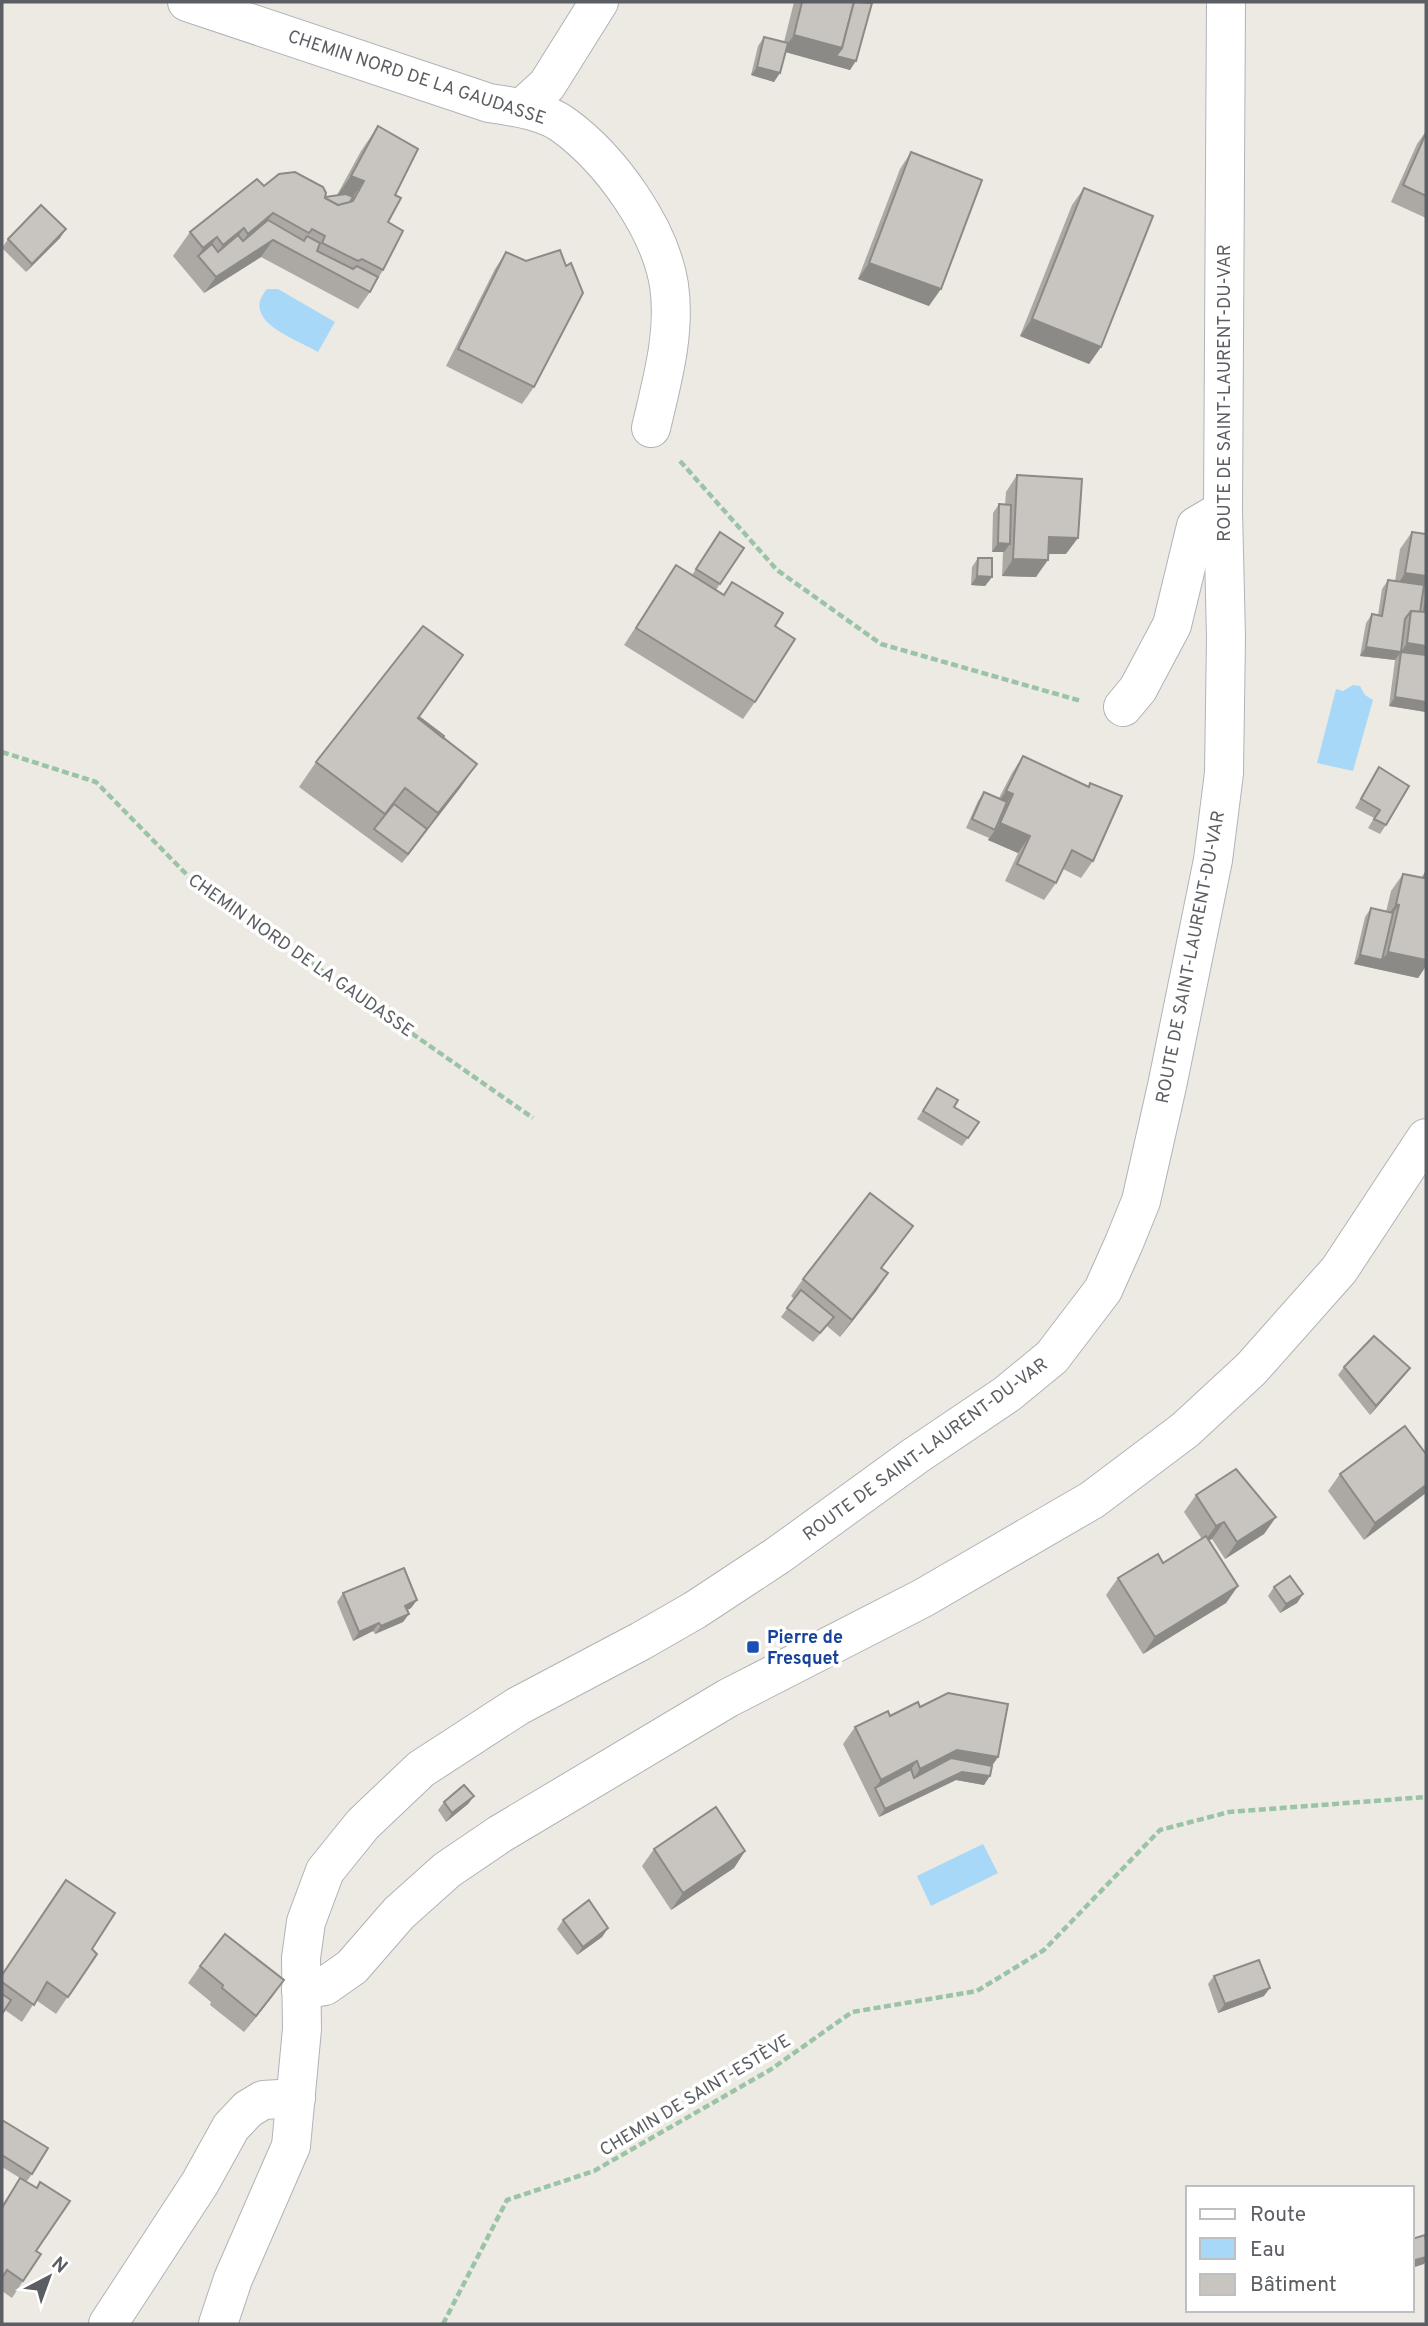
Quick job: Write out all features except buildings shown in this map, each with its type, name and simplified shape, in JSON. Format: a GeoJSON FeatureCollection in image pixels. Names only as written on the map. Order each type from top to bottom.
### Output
{"type":"FeatureCollection","features":[{"type":"Feature","properties":{"kind":"street","name":"CHEMIN NORD DE LA GAUDASSE"},"geometry":{"type":"LineString","coordinates":[[187,2],[489,103],[522,108],[564,125],[604,163],[632,198],[654,240],[668,284],[671,332],[651,428]]}},
{"type":"Feature","properties":{"kind":"street"},"geometry":{"type":"LineString","coordinates":[[522,108],[547,85],[600,2]]}},
{"type":"Feature","properties":{"kind":"street","name":"ROUTE DE SAINT-LAURENT-DU-VAR"},"geometry":{"type":"LineString","coordinates":[[218,2324],[233,2279],[291,2146],[302,2029],[301,1958],[306,1922],[325,1871],[363,1824],[421,1769],[518,1706],[641,1642],[695,1610],[777,1556],[915,1456],[1007,1394],[1052,1357],[1103,1290],[1141,1201],[1213,860],[1224,773],[1226,2]]}},
{"type":"Feature","properties":{"kind":"street"},"geometry":{"type":"LineString","coordinates":[[1123,707],[1138,689],[1172,625],[1196,526],[1223,510]]}},
{"type":"Feature","properties":{"kind":"street"},"geometry":{"type":"LineString","coordinates":[[302,1990],[325,1986],[352,1967],[418,1895],[447,1870],[500,1834],[729,1698],[923,1598],[1092,1500],[1185,1430],[1251,1368],[1339,1270],[1426,1138]]}},
{"type":"Feature","properties":{"kind":"street"},"geometry":{"type":"LineString","coordinates":[[108,2324],[200,2183],[231,2127],[248,2109],[263,2100],[296,2098]]}},
{"type":"Feature","properties":{"kind":"path"},"geometry":{"type":"LineString","coordinates":[[651,428],[777,570],[881,645],[1095,705],[1123,707]]}},
{"type":"Feature","properties":{"kind":"path","name":"CHEMIN NORD DE LA GAUDASSE"},"geometry":{"type":"LineString","coordinates":[[2,752],[96,782],[192,880],[533,1118]]}},
{"type":"Feature","properties":{"kind":"path","name":"CHEMIN DE SAINT-ESTÈVE"},"geometry":{"type":"LineString","coordinates":[[443,2324],[507,2200],[594,2171],[770,2070],[852,2012],[977,1991],[1044,1950],[1160,1830],[1229,1812],[1426,1797]]}},
{"type":"Feature","properties":{"kind":"water"},"geometry":{"type":"Polygon","coordinates":[[[267,289],[278,289],[335,322],[318,352],[285,335],[265,320],[260,311],[260,300],[267,289]]]}},
{"type":"Feature","properties":{"kind":"water"},"geometry":{"type":"Polygon","coordinates":[[[1353,685],[1360,686],[1365,695],[1373,700],[1353,771],[1317,763],[1336,689],[1343,691],[1353,685]]]}},
{"type":"Feature","properties":{"kind":"water"},"geometry":{"type":"Polygon","coordinates":[[[983,1844],[998,1873],[931,1906],[917,1876],[983,1844]]]}},
{"type":"Feature","properties":{"kind":"place","name":"Pierre de Fresquet"},"geometry":{"type":"Point","coordinates":[753,1647]}}]}
